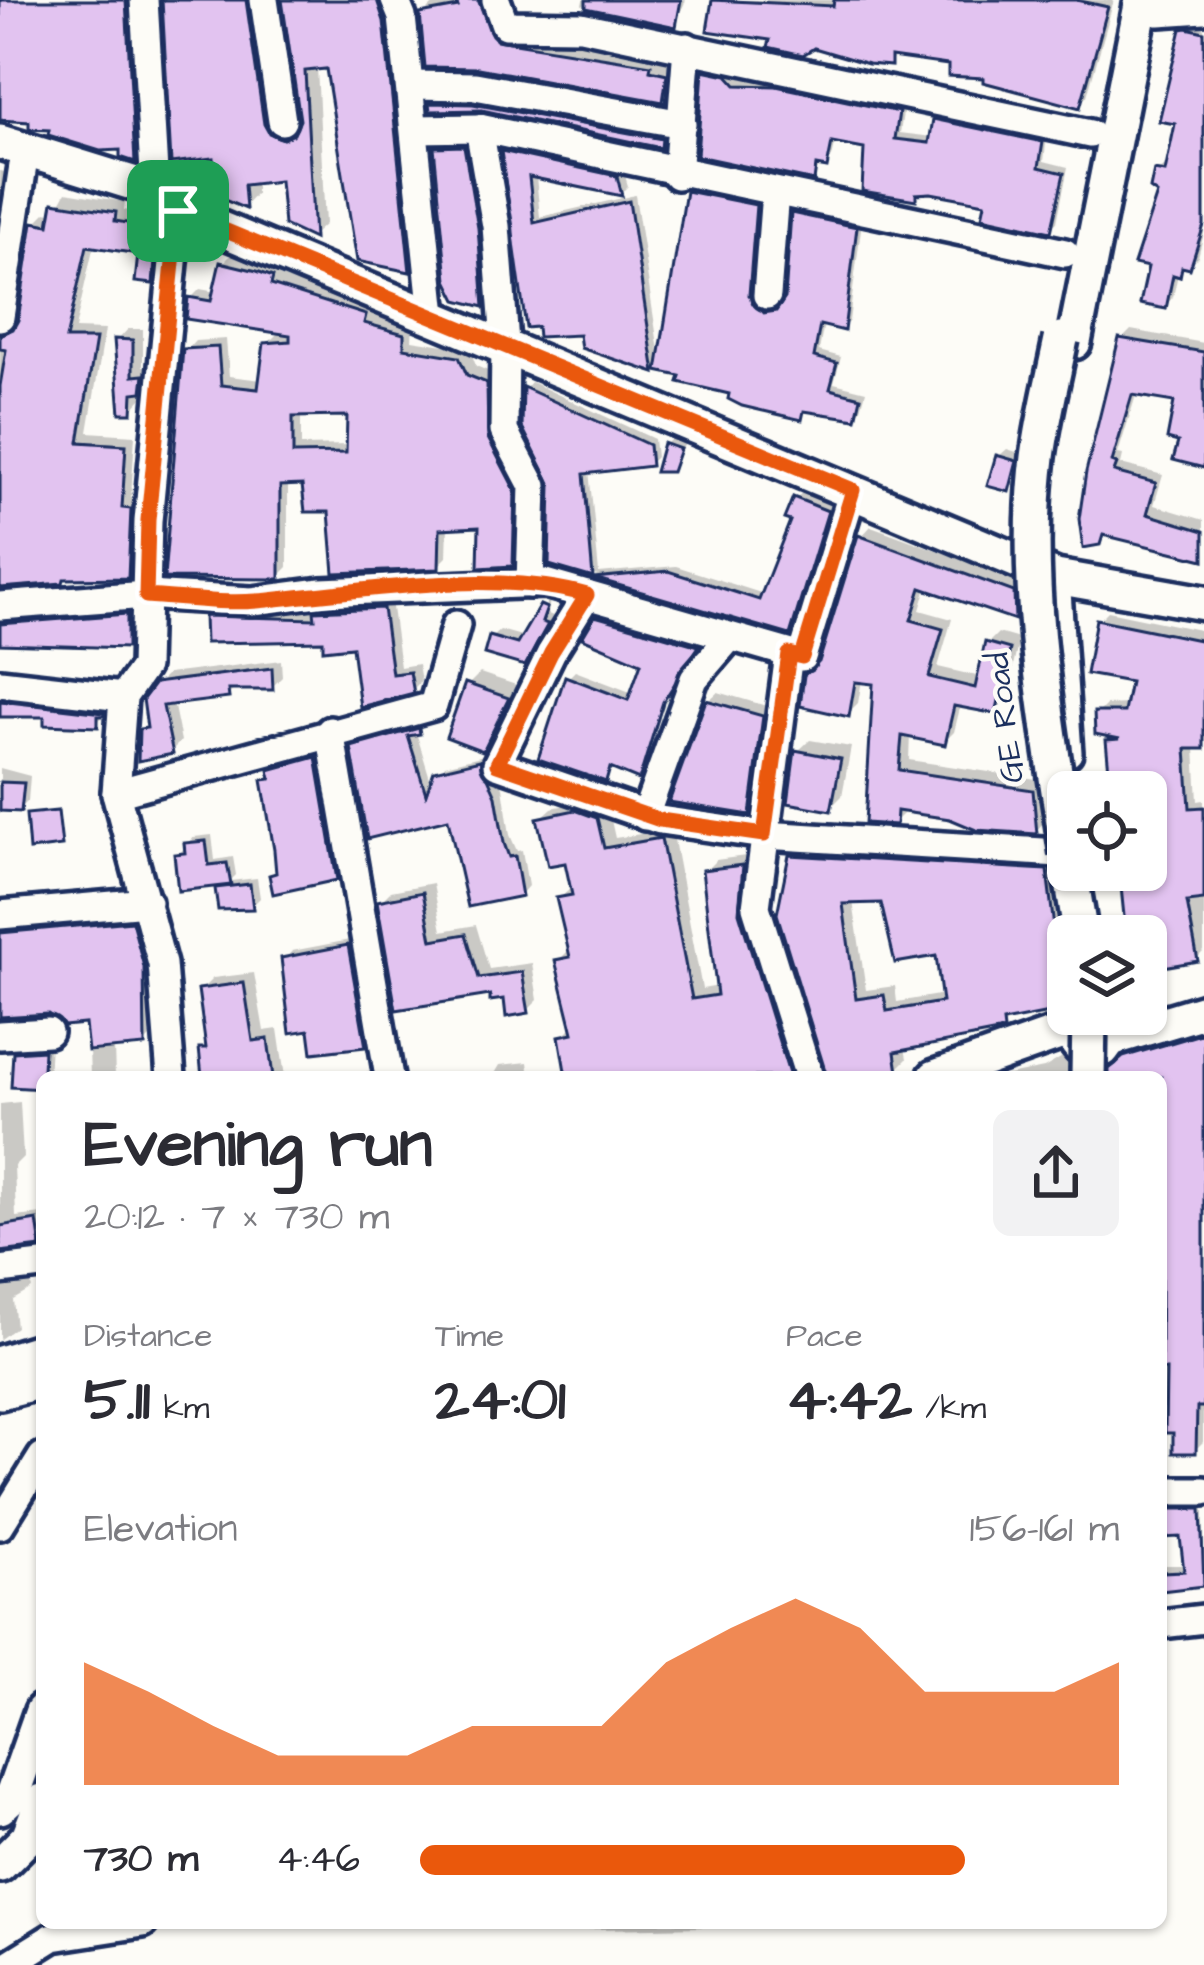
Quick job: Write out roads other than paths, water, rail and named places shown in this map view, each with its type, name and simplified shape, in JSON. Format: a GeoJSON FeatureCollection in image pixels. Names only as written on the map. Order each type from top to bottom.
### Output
{"type":"FeatureCollection","features":[{"type":"Feature","properties":{"kind":"main road"},"geometry":{"type":"LineString","coordinates":[[1056,771],[1046,711],[1034,555],[1038,458],[1144,4]]}},
{"type":"Feature","properties":{"kind":"main road"},"geometry":{"type":"LineString","coordinates":[[12,147],[166,201],[1041,569],[1204,603]]}},
{"type":"Feature","properties":{"kind":"main road"},"geometry":{"type":"LineString","coordinates":[[1064,771],[1052,687],[1048,559],[1051,468],[1068,340]]}},
{"type":"Feature","properties":{"kind":"main road"},"geometry":{"type":"LineString","coordinates":[[1167,1007],[1204,992]]}},
{"type":"Feature","properties":{"kind":"main road"},"geometry":{"type":"LineString","coordinates":[[1167,1019],[1204,1011]]}},
{"type":"Feature","properties":{"kind":"main road"},"geometry":{"type":"LineString","coordinates":[[958,1071],[1098,1035]]}},
{"type":"Feature","properties":{"kind":"main road"},"geometry":{"type":"LineString","coordinates":[[1014,1071],[1098,1035]]}},
{"type":"Feature","properties":{"kind":"main road"},"geometry":{"type":"LineString","coordinates":[[0,1363],[36,1352]]}},
{"type":"Feature","properties":{"kind":"main road"},"geometry":{"type":"LineString","coordinates":[[0,1392],[36,1383]]}},
{"type":"Feature","properties":{"kind":"main road"},"geometry":{"type":"LineString","coordinates":[[0,1807],[12,1796],[36,1729]]}},
{"type":"Feature","properties":{"kind":"main road"},"geometry":{"type":"LineString","coordinates":[[0,1865],[28,1837],[36,1816]]}},
{"type":"Feature","properties":{"kind":"street"},"geometry":{"type":"LineString","coordinates":[[143,0],[166,201],[144,667],[123,697],[116,793],[162,964],[171,1071]]}},
{"type":"Feature","properties":{"kind":"street"},"geometry":{"type":"LineString","coordinates":[[264,0],[282,121]]}},
{"type":"Feature","properties":{"kind":"street"},"geometry":{"type":"LineString","coordinates":[[395,0],[416,129],[433,315]]}},
{"type":"Feature","properties":{"kind":"street"},"geometry":{"type":"LineString","coordinates":[[496,0],[505,25],[577,13],[687,46],[1090,134]]}},
{"type":"Feature","properties":{"kind":"street"},"geometry":{"type":"LineString","coordinates":[[1144,4],[1204,9]]}},
{"type":"Feature","properties":{"kind":"street"},"geometry":{"type":"LineString","coordinates":[[677,175],[687,46]]}},
{"type":"Feature","properties":{"kind":"street"},"geometry":{"type":"LineString","coordinates":[[410,85],[475,86],[682,124]]}},
{"type":"Feature","properties":{"kind":"street"},"geometry":{"type":"LineString","coordinates":[[416,129],[478,128],[677,175],[775,191],[1065,253]]}},
{"type":"Feature","properties":{"kind":"street"},"geometry":{"type":"LineString","coordinates":[[478,128],[496,226],[505,343],[504,431],[532,486],[530,584]]}},
{"type":"Feature","properties":{"kind":"street"},"geometry":{"type":"LineString","coordinates":[[0,317],[12,147]]}},
{"type":"Feature","properties":{"kind":"street"},"geometry":{"type":"LineString","coordinates":[[767,296],[775,191]]}},
{"type":"Feature","properties":{"kind":"street"},"geometry":{"type":"LineString","coordinates":[[0,606],[146,596],[252,602],[321,592],[530,584],[587,595],[802,657],[853,490]]}},
{"type":"Feature","properties":{"kind":"street","name":"GE Road"},"geometry":{"type":"LineString","coordinates":[[1041,569],[1030,662],[1053,771]]}},
{"type":"Feature","properties":{"kind":"street","name":"GE Road"},"geometry":{"type":"LineString","coordinates":[[1041,569],[1070,771]]}},
{"type":"Feature","properties":{"kind":"street"},"geometry":{"type":"LineString","coordinates":[[587,595],[551,653],[497,764],[645,816],[764,835],[1047,861]]}},
{"type":"Feature","properties":{"kind":"street"},"geometry":{"type":"LineString","coordinates":[[116,793],[434,706],[456,625]]}},
{"type":"Feature","properties":{"kind":"street"},"geometry":{"type":"LineString","coordinates":[[645,816],[694,679],[730,637]]}},
{"type":"Feature","properties":{"kind":"street"},"geometry":{"type":"LineString","coordinates":[[789,654],[756,907],[807,1071]]}},
{"type":"Feature","properties":{"kind":"street"},"geometry":{"type":"LineString","coordinates":[[0,683],[123,697]]}},
{"type":"Feature","properties":{"kind":"street"},"geometry":{"type":"LineString","coordinates":[[330,731],[388,1071]]}},
{"type":"Feature","properties":{"kind":"street"},"geometry":{"type":"LineString","coordinates":[[0,915],[147,902]]}},
{"type":"Feature","properties":{"kind":"street"},"geometry":{"type":"LineString","coordinates":[[0,1035],[48,1032]]}},
{"type":"Feature","properties":{"kind":"street"},"geometry":{"type":"LineString","coordinates":[[0,1270],[36,1266]]}},
{"type":"Feature","properties":{"kind":"street"},"geometry":{"type":"LineString","coordinates":[[0,1525],[36,1467]]}},
{"type":"Feature","properties":{"kind":"street"},"geometry":{"type":"LineString","coordinates":[[1167,1490],[1204,1491]]}},
{"type":"Feature","properties":{"kind":"street"},"geometry":{"type":"LineString","coordinates":[[1167,1623],[1204,1619]]}},
{"type":"Feature","properties":{"kind":"street"},"geometry":{"type":"LineString","coordinates":[[8,1965],[53,1930]]}}]}
